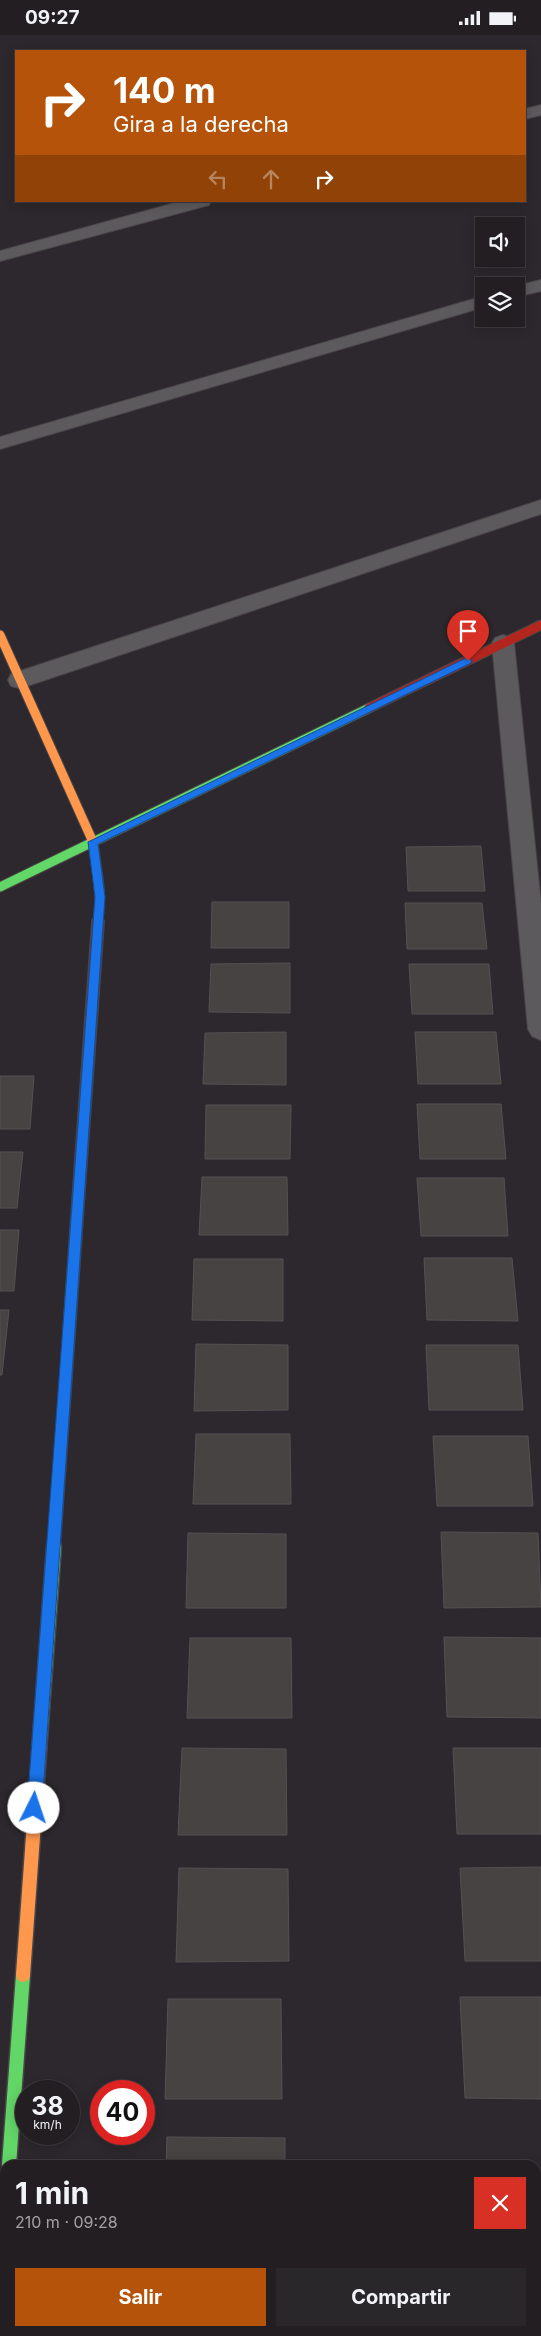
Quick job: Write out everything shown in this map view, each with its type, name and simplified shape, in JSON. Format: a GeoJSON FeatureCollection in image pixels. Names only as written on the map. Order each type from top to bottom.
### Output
{"type":"FeatureCollection","features":[{"type":"Feature","properties":{"kind":"street"},"geometry":{"type":"LineString","coordinates":[[526,114],[541,110]]}},
{"type":"Feature","properties":{"kind":"street"},"geometry":{"type":"LineString","coordinates":[[0,256],[199,202]]}},
{"type":"Feature","properties":{"kind":"street"},"geometry":{"type":"LineString","coordinates":[[525,289],[541,285]]}},
{"type":"Feature","properties":{"kind":"street"},"geometry":{"type":"LineString","coordinates":[[0,443],[475,304]]}},
{"type":"Feature","properties":{"kind":"street"},"geometry":{"type":"LineString","coordinates":[[19,680],[541,507]]}},
{"type":"Feature","properties":{"kind":"street"},"geometry":{"type":"LineString","coordinates":[[0,887],[541,625]]}},
{"type":"Feature","properties":{"kind":"street"},"geometry":{"type":"LineString","coordinates":[[0,635],[93,842],[99,907],[9,2160]]}},
{"type":"Feature","properties":{"kind":"street"},"geometry":{"type":"LineString","coordinates":[[503,643],[541,1029]]}},
{"type":"Feature","properties":{"kind":"building"},"geometry":{"type":"Polygon","coordinates":[[[481,846],[485,891],[408,891],[406,847],[481,846]]]}},
{"type":"Feature","properties":{"kind":"building"},"geometry":{"type":"Polygon","coordinates":[[[212,902],[289,902],[289,948],[211,948],[212,902]]]}},
{"type":"Feature","properties":{"kind":"building"},"geometry":{"type":"Polygon","coordinates":[[[405,903],[482,903],[487,949],[407,949],[405,903]]]}},
{"type":"Feature","properties":{"kind":"building"},"geometry":{"type":"Polygon","coordinates":[[[290,963],[290,1013],[209,1012],[211,964],[290,963]]]}},
{"type":"Feature","properties":{"kind":"building"},"geometry":{"type":"Polygon","coordinates":[[[409,964],[489,964],[493,1014],[412,1014],[409,964]]]}},
{"type":"Feature","properties":{"kind":"building"},"geometry":{"type":"Polygon","coordinates":[[[286,1032],[286,1085],[203,1084],[205,1033],[286,1032]]]}},
{"type":"Feature","properties":{"kind":"building"},"geometry":{"type":"Polygon","coordinates":[[[415,1032],[496,1032],[501,1084],[418,1084],[415,1032]]]}},
{"type":"Feature","properties":{"kind":"building"},"geometry":{"type":"Polygon","coordinates":[[[0,1076],[34,1076],[30,1129],[0,1129],[0,1076]]]}},
{"type":"Feature","properties":{"kind":"building"},"geometry":{"type":"Polygon","coordinates":[[[417,1104],[501,1104],[506,1159],[420,1159],[417,1104]]]}},
{"type":"Feature","properties":{"kind":"building"},"geometry":{"type":"Polygon","coordinates":[[[206,1105],[291,1105],[290,1159],[205,1159],[206,1105]]]}},
{"type":"Feature","properties":{"kind":"building"},"geometry":{"type":"Polygon","coordinates":[[[0,1152],[23,1152],[17,1208],[0,1208],[0,1152]]]}},
{"type":"Feature","properties":{"kind":"building"},"geometry":{"type":"Polygon","coordinates":[[[202,1177],[287,1177],[288,1235],[199,1235],[202,1177]]]}},
{"type":"Feature","properties":{"kind":"building"},"geometry":{"type":"Polygon","coordinates":[[[417,1178],[504,1178],[508,1236],[421,1236],[417,1178]]]}},
{"type":"Feature","properties":{"kind":"building"},"geometry":{"type":"Polygon","coordinates":[[[0,1230],[19,1230],[14,1291],[0,1291],[0,1230]]]}},
{"type":"Feature","properties":{"kind":"building"},"geometry":{"type":"Polygon","coordinates":[[[424,1258],[512,1258],[518,1321],[427,1320],[424,1258]]]}},
{"type":"Feature","properties":{"kind":"building"},"geometry":{"type":"Polygon","coordinates":[[[194,1259],[283,1259],[283,1321],[192,1320],[194,1259]]]}},
{"type":"Feature","properties":{"kind":"building"},"geometry":{"type":"Polygon","coordinates":[[[0,1310],[9,1310],[2,1375],[0,1375],[0,1310]]]}},
{"type":"Feature","properties":{"kind":"building"},"geometry":{"type":"Polygon","coordinates":[[[196,1344],[288,1345],[288,1410],[194,1411],[196,1344]]]}},
{"type":"Feature","properties":{"kind":"building"},"geometry":{"type":"Polygon","coordinates":[[[426,1345],[518,1345],[523,1410],[429,1410],[426,1345]]]}},
{"type":"Feature","properties":{"kind":"building"},"geometry":{"type":"Polygon","coordinates":[[[196,1434],[290,1434],[291,1504],[193,1504],[196,1434]]]}},
{"type":"Feature","properties":{"kind":"building"},"geometry":{"type":"Polygon","coordinates":[[[433,1436],[528,1436],[533,1506],[437,1506],[433,1436]]]}},
{"type":"Feature","properties":{"kind":"building"},"geometry":{"type":"Polygon","coordinates":[[[441,1532],[538,1533],[541,1607],[444,1608],[441,1532]]]}},
{"type":"Feature","properties":{"kind":"building"},"geometry":{"type":"Polygon","coordinates":[[[188,1533],[286,1534],[286,1608],[186,1608],[188,1533]]]}},
{"type":"Feature","properties":{"kind":"building"},"geometry":{"type":"Polygon","coordinates":[[[444,1637],[541,1638],[541,1718],[447,1717],[444,1637]]]}},
{"type":"Feature","properties":{"kind":"building"},"geometry":{"type":"Polygon","coordinates":[[[190,1638],[291,1638],[292,1718],[187,1718],[190,1638]]]}},
{"type":"Feature","properties":{"kind":"building"},"geometry":{"type":"Polygon","coordinates":[[[182,1748],[286,1749],[287,1835],[178,1835],[182,1748]]]}},
{"type":"Feature","properties":{"kind":"building"},"geometry":{"type":"Polygon","coordinates":[[[453,1748],[541,1748],[541,1834],[457,1834],[453,1748]]]}},
{"type":"Feature","properties":{"kind":"building"},"geometry":{"type":"Polygon","coordinates":[[[541,1867],[541,1961],[465,1961],[460,1868],[541,1867]]]}},
{"type":"Feature","properties":{"kind":"building"},"geometry":{"type":"Polygon","coordinates":[[[179,1868],[288,1869],[289,1961],[176,1962],[179,1868]]]}},
{"type":"Feature","properties":{"kind":"building"},"geometry":{"type":"Polygon","coordinates":[[[460,1997],[541,1997],[541,2099],[465,2098],[460,1997]]]}},
{"type":"Feature","properties":{"kind":"building"},"geometry":{"type":"Polygon","coordinates":[[[168,1999],[281,1999],[282,2099],[165,2099],[168,1999]]]}},
{"type":"Feature","properties":{"kind":"building"},"geometry":{"type":"Polygon","coordinates":[[[167,2137],[285,2138],[285,2160],[166,2160],[167,2137]]]}},
{"type":"Feature","properties":{"kind":"traffic: fast"},"geometry":{"type":"LineString","coordinates":[[0,887],[369,708]]}},
{"type":"Feature","properties":{"kind":"traffic: fast"},"geometry":{"type":"LineString","coordinates":[[41,1725],[78,1203]]}},
{"type":"Feature","properties":{"kind":"traffic: fast"},"geometry":{"type":"LineString","coordinates":[[9,2160],[23,1975]]}},
{"type":"Feature","properties":{"kind":"traffic: slow"},"geometry":{"type":"LineString","coordinates":[[0,635],[93,842],[98,878]]}},
{"type":"Feature","properties":{"kind":"traffic: slow"},"geometry":{"type":"LineString","coordinates":[[23,1975],[41,1725]]}},
{"type":"Feature","properties":{"kind":"traffic: jam"},"geometry":{"type":"LineString","coordinates":[[369,708],[541,625]]}},
{"type":"Feature","properties":{"kind":"traffic: jam"},"geometry":{"type":"LineString","coordinates":[[78,1203],[100,897],[98,878]]}},
{"type":"Feature","properties":{"kind":"route"},"geometry":{"type":"LineString","coordinates":[[34,1808],[100,897],[93,842],[468,661]]}}]}
